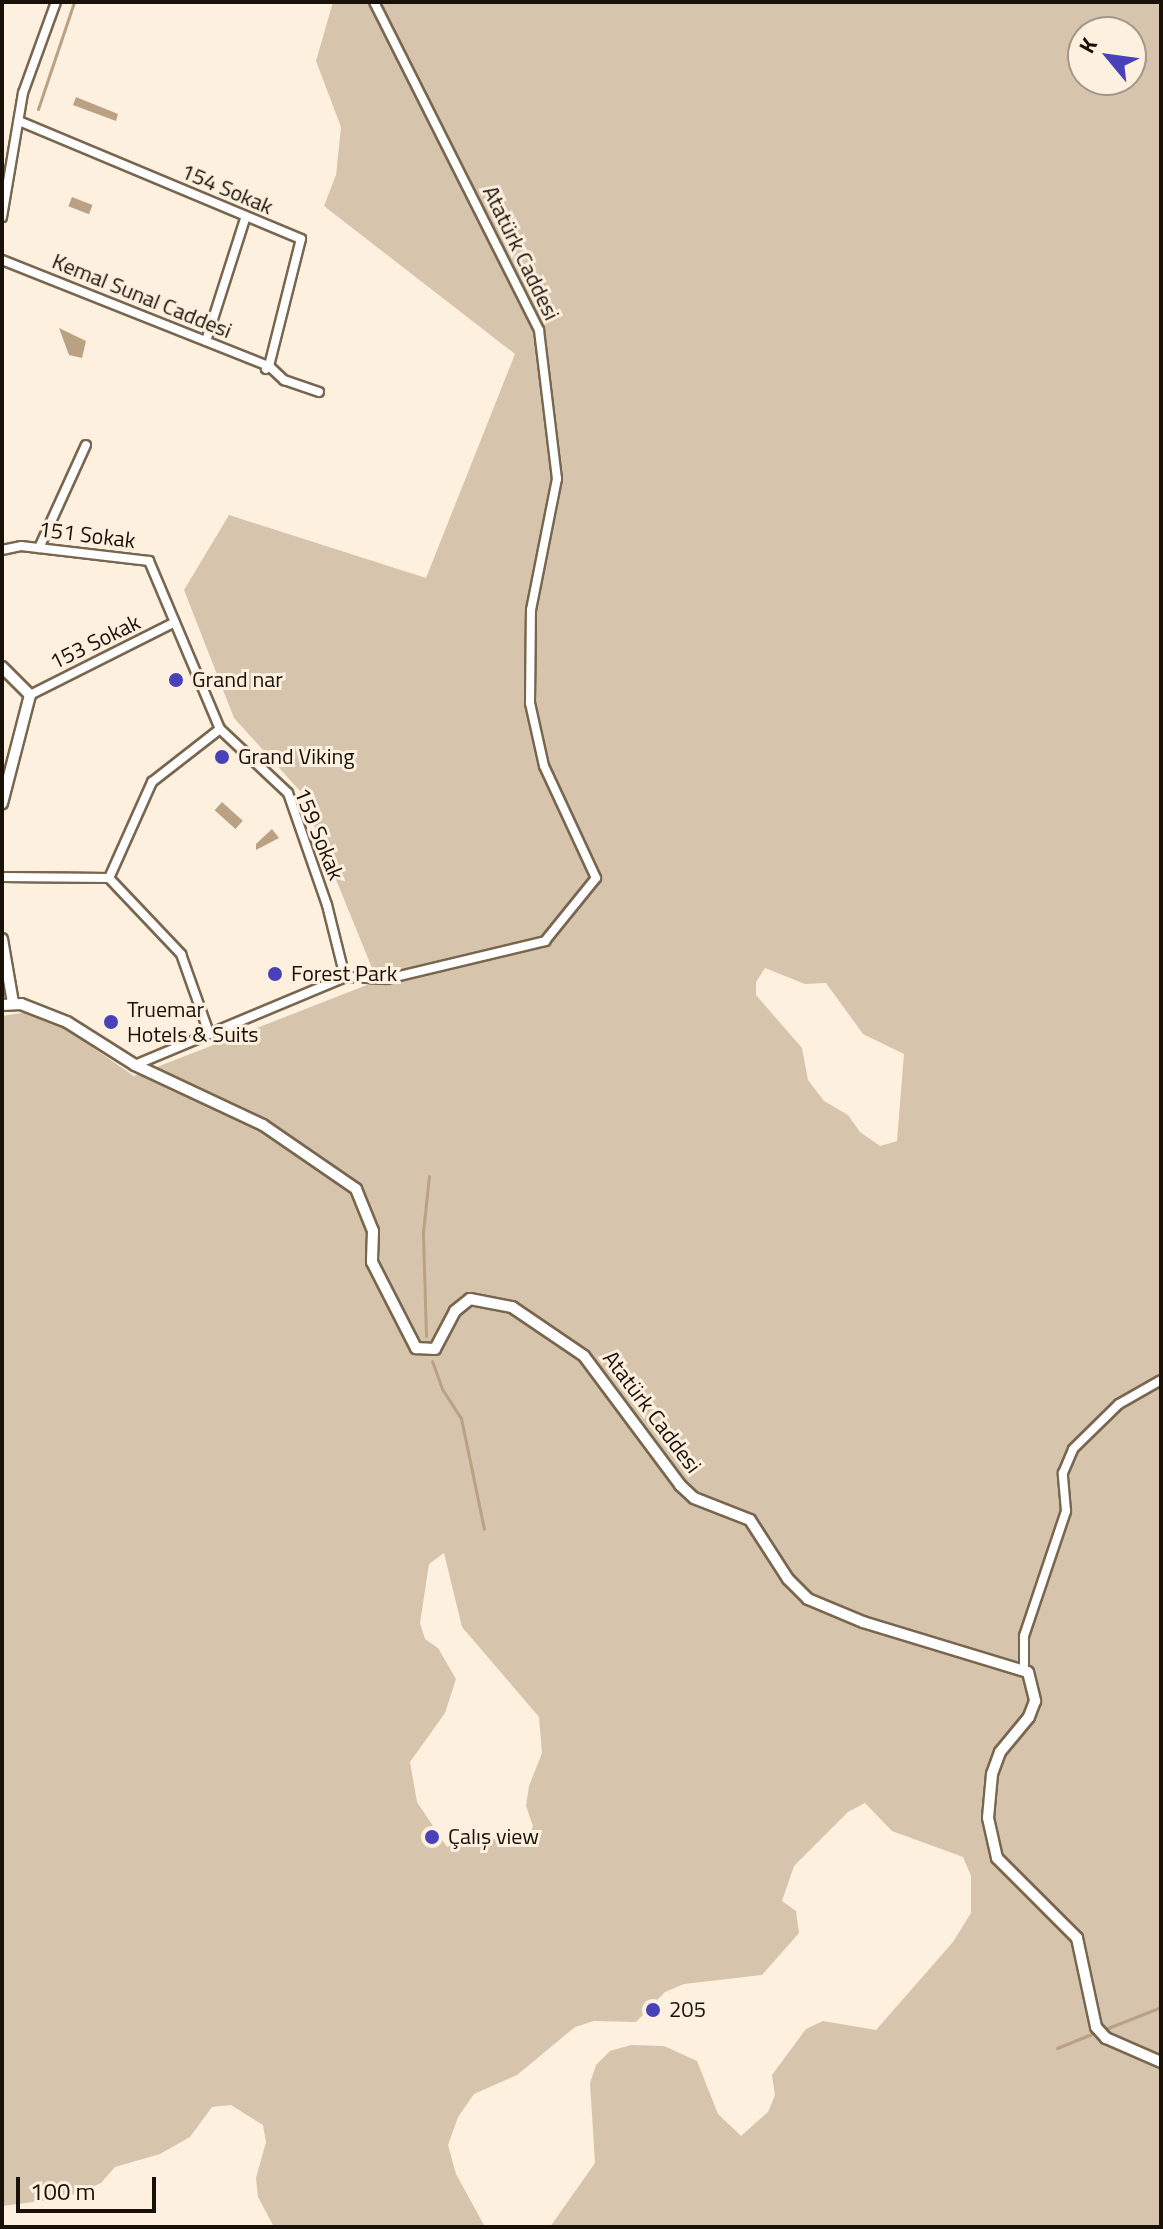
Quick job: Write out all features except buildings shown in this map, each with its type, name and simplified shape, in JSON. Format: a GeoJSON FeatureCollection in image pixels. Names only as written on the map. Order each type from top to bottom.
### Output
{"type":"FeatureCollection","features":[{"type":"Feature","properties":{"kind":"street"},"geometry":{"type":"LineString","coordinates":[[2,217],[19,121],[56,2]]}},
{"type":"Feature","properties":{"kind":"street","name":"Atatürk Caddesi"},"geometry":{"type":"LineString","coordinates":[[135,1065],[345,977],[387,979],[545,941],[596,878],[544,766],[530,703],[531,610],[557,479],[539,330],[374,2]]}},
{"type":"Feature","properties":{"kind":"street","name":"154 Sokak"},"geometry":{"type":"LineString","coordinates":[[19,121],[301,239],[267,368]]}},
{"type":"Feature","properties":{"kind":"street"},"geometry":{"type":"LineString","coordinates":[[206,341],[246,216]]}},
{"type":"Feature","properties":{"kind":"street","name":"Kemal Sunal Caddesi"},"geometry":{"type":"LineString","coordinates":[[2,260],[206,341],[267,368],[284,380],[319,392]]}},
{"type":"Feature","properties":{"kind":"street"},"geometry":{"type":"LineString","coordinates":[[39,548],[86,445]]}},
{"type":"Feature","properties":{"kind":"street","name":"151 Sokak"},"geometry":{"type":"LineString","coordinates":[[2,550],[39,548],[149,561],[175,622]]}},
{"type":"Feature","properties":{"kind":"street"},"geometry":{"type":"LineString","coordinates":[[109,878],[152,782],[220,729],[175,622]]}},
{"type":"Feature","properties":{"kind":"street","name":"153 Sokak"},"geometry":{"type":"LineString","coordinates":[[30,695],[175,622]]}},
{"type":"Feature","properties":{"kind":"street"},"geometry":{"type":"LineString","coordinates":[[2,667],[30,695],[2,803]]}},
{"type":"Feature","properties":{"kind":"street","name":"159 Sokak"},"geometry":{"type":"LineString","coordinates":[[220,729],[288,793],[327,905],[345,977]]}},
{"type":"Feature","properties":{"kind":"street"},"geometry":{"type":"LineString","coordinates":[[2,877],[109,878],[181,954],[209,1033]]}},
{"type":"Feature","properties":{"kind":"street"},"geometry":{"type":"LineString","coordinates":[[2,939],[7,1004]]}},
{"type":"Feature","properties":{"kind":"street","name":"Atatürk Caddesi"},"geometry":{"type":"LineString","coordinates":[[7,1004],[67,1022],[135,1065],[263,1125],[356,1189],[373,1231],[372,1262],[416,1348],[435,1349],[455,1311],[470,1299],[512,1307],[584,1356],[680,1485],[694,1498],[750,1520],[788,1579],[808,1599],[863,1622],[1024,1670]]}},
{"type":"Feature","properties":{"kind":"street"},"geometry":{"type":"LineString","coordinates":[[1161,1380],[1119,1404],[1073,1449],[1063,1473],[1066,1511],[1024,1636],[1024,1670],[1034,1682],[1035,1701],[992,1774],[988,1818],[997,1858],[1077,1938],[1096,2027],[1106,2038],[1161,2062]]}},
{"type":"Feature","properties":{"kind":"shaded area"},"geometry":{"type":"Polygon","coordinates":[[[333,2],[1161,2],[1161,2227],[550,2227],[595,2163],[590,2083],[596,2065],[610,2051],[631,2045],[664,2046],[697,2061],[718,2114],[741,2136],[768,2112],[775,2095],[772,2075],[806,2029],[823,2021],[876,2030],[953,1942],[971,1913],[971,1876],[963,1857],[892,1831],[865,1803],[848,1812],[794,1866],[782,1901],[796,1911],[799,1933],[762,1975],[684,1984],[665,1992],[636,2022],[594,2021],[575,2027],[517,2075],[474,2094],[458,2117],[448,2145],[456,2174],[485,2227],[274,2227],[258,2197],[256,2178],[266,2142],[263,2125],[231,2105],[212,2107],[190,2137],[160,2154],[115,2167],[101,2183],[65,2198],[2,2206],[2,1016],[28,1012],[57,1023],[134,1076],[372,983],[374,973],[300,791],[234,718],[184,590],[229,515],[426,578],[515,354],[324,206],[336,175],[341,127],[316,61],[333,2]],[[765,968],[756,982],[756,995],[802,1048],[808,1080],[824,1101],[848,1115],[860,1132],[880,1146],[897,1141],[904,1054],[863,1034],[826,983],[805,984],[765,968]],[[444,1553],[429,1564],[420,1623],[425,1639],[438,1648],[456,1679],[445,1713],[410,1762],[417,1802],[447,1847],[479,1834],[510,1844],[526,1841],[533,1826],[526,1806],[529,1786],[542,1753],[539,1717],[462,1627],[444,1553]]]}},
{"type":"Feature","properties":{"kind":"shaded area"},"geometry":{"type":"Polygon","coordinates":[[[76,97],[118,114],[116,121],[73,105],[76,97]]]}},
{"type":"Feature","properties":{"kind":"shaded area"},"geometry":{"type":"Polygon","coordinates":[[[72,197],[93,205],[89,214],[68,206],[72,197]]]}},
{"type":"Feature","properties":{"kind":"shaded area"},"geometry":{"type":"Polygon","coordinates":[[[59,328],[86,341],[82,358],[69,355],[59,328]]]}},
{"type":"Feature","properties":{"kind":"shaded area"},"geometry":{"type":"Polygon","coordinates":[[[222,802],[243,821],[235,829],[215,810],[222,802]]]}},
{"type":"Feature","properties":{"kind":"shaded area"},"geometry":{"type":"Polygon","coordinates":[[[272,829],[279,838],[256,850],[256,844],[272,829]]]}},
{"type":"Feature","properties":{"kind":"waterway"},"geometry":{"type":"LineString","coordinates":[[38,109],[74,2]]}},
{"type":"Feature","properties":{"kind":"waterway"},"geometry":{"type":"LineString","coordinates":[[426,1336],[423,1232],[429,1176]]}},
{"type":"Feature","properties":{"kind":"waterway"},"geometry":{"type":"LineString","coordinates":[[432,1361],[442,1389],[461,1418],[484,1529]]}},
{"type":"Feature","properties":{"kind":"waterway"},"geometry":{"type":"LineString","coordinates":[[1108,2028],[1161,2007]]}},
{"type":"Feature","properties":{"kind":"waterway"},"geometry":{"type":"LineString","coordinates":[[1057,2048],[1092,2034]]}},
{"type":"Feature","properties":{"kind":"place","name":"Grand nar"},"geometry":{"type":"Point","coordinates":[176,680]}},
{"type":"Feature","properties":{"kind":"place","name":"Grand Viking"},"geometry":{"type":"Point","coordinates":[222,757]}},
{"type":"Feature","properties":{"kind":"place","name":"Forest Park"},"geometry":{"type":"Point","coordinates":[275,974]}},
{"type":"Feature","properties":{"kind":"place","name":"Truemar Hotels & Suits"},"geometry":{"type":"Point","coordinates":[111,1022]}},
{"type":"Feature","properties":{"kind":"place","name":"Çalış view"},"geometry":{"type":"Point","coordinates":[432,1837]}},
{"type":"Feature","properties":{"kind":"place","name":"205"},"geometry":{"type":"Point","coordinates":[653,2010]}}]}
